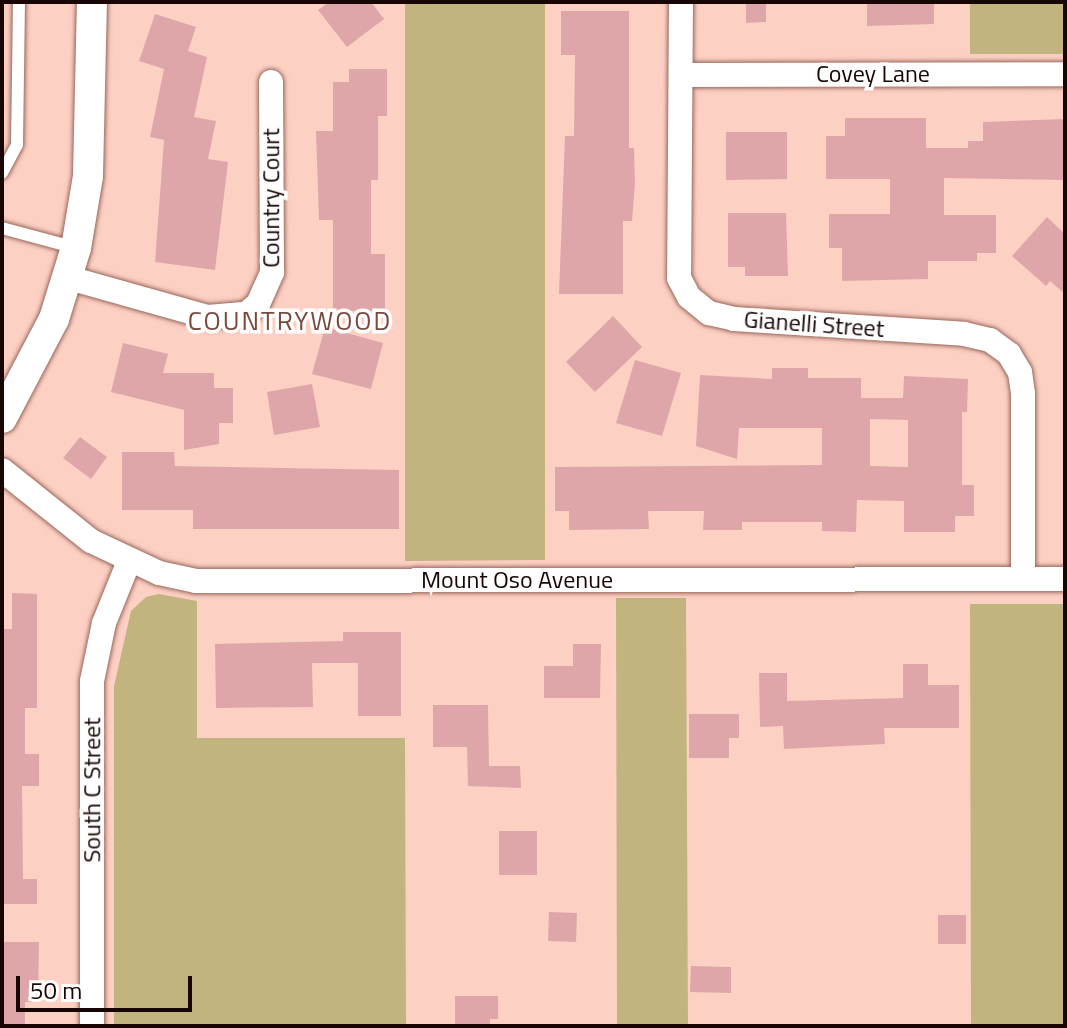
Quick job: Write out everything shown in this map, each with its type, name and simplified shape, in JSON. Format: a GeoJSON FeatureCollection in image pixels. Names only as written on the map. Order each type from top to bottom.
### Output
{"type":"FeatureCollection","features":[{"type":"Feature","properties":{"kind":"street"},"geometry":{"type":"LineString","coordinates":[[2,418],[40,350],[69,278],[76,248],[88,176],[92,2]]}},
{"type":"Feature","properties":{"kind":"street","name":"Gianelli Street"},"geometry":{"type":"LineString","coordinates":[[681,2],[679,278],[689,297],[709,313],[734,319],[964,334],[990,340],[1009,354],[1020,372],[1023,393],[1023,578]]}},
{"type":"Feature","properties":{"kind":"street","name":"Covey Lane"},"geometry":{"type":"LineString","coordinates":[[681,75],[1065,74]]}},
{"type":"Feature","properties":{"kind":"street","name":"Country Court"},"geometry":{"type":"LineString","coordinates":[[69,278],[208,317],[246,314],[258,304],[272,272],[271,82]]}},
{"type":"Feature","properties":{"kind":"street","name":"Mount Oso Avenue"},"geometry":{"type":"LineString","coordinates":[[2,470],[55,515],[129,561],[196,581],[1065,579]]}},
{"type":"Feature","properties":{"kind":"street","name":"South C Street"},"geometry":{"type":"LineString","coordinates":[[92,1026],[92,681],[104,623],[129,561]]}},
{"type":"Feature","properties":{"kind":"lane"},"geometry":{"type":"LineString","coordinates":[[2,173],[17,145],[19,2]]}},
{"type":"Feature","properties":{"kind":"lane"},"geometry":{"type":"LineString","coordinates":[[2,228],[76,248]]}},
{"type":"Feature","properties":{"kind":"shaded area"},"geometry":{"type":"Polygon","coordinates":[[[405,2],[545,2],[545,560],[405,561],[405,2]]]}},
{"type":"Feature","properties":{"kind":"shaded area"},"geometry":{"type":"Polygon","coordinates":[[[970,2],[1065,2],[1065,54],[970,54],[970,2]]]}},
{"type":"Feature","properties":{"kind":"shaded area"},"geometry":{"type":"Polygon","coordinates":[[[159,594],[197,601],[197,738],[405,738],[406,1026],[114,1026],[114,686],[131,611],[146,597],[159,594]]]}},
{"type":"Feature","properties":{"kind":"shaded area"},"geometry":{"type":"Polygon","coordinates":[[[616,598],[686,598],[688,1026],[617,1026],[616,598]]]}},
{"type":"Feature","properties":{"kind":"shaded area"},"geometry":{"type":"Polygon","coordinates":[[[970,604],[1065,604],[1065,1026],[971,1026],[970,604]]]}},
{"type":"Feature","properties":{"kind":"building"},"geometry":{"type":"Polygon","coordinates":[[[329,2],[371,2],[384,19],[347,47],[318,10],[329,2]]]}},
{"type":"Feature","properties":{"kind":"building"},"geometry":{"type":"Polygon","coordinates":[[[746,2],[766,2],[766,22],[746,23],[746,2]]]}},
{"type":"Feature","properties":{"kind":"building"},"geometry":{"type":"Polygon","coordinates":[[[867,2],[934,2],[934,24],[867,26],[867,2]]]}},
{"type":"Feature","properties":{"kind":"building"},"geometry":{"type":"Polygon","coordinates":[[[561,11],[629,11],[629,148],[634,148],[635,183],[632,221],[623,221],[623,294],[559,294],[565,136],[574,136],[575,55],[561,55],[561,11]]]}},
{"type":"Feature","properties":{"kind":"building"},"geometry":{"type":"Polygon","coordinates":[[[155,14],[196,27],[188,51],[207,57],[194,117],[216,121],[208,159],[228,162],[215,270],[155,262],[164,140],[150,137],[164,69],[139,61],[155,14]]]}},
{"type":"Feature","properties":{"kind":"building"},"geometry":{"type":"Polygon","coordinates":[[[349,69],[387,69],[387,116],[378,116],[378,180],[371,180],[371,254],[385,254],[385,311],[333,311],[333,220],[319,220],[316,131],[333,131],[333,82],[349,82],[349,69]]]}},
{"type":"Feature","properties":{"kind":"building"},"geometry":{"type":"Polygon","coordinates":[[[845,118],[926,118],[926,148],[968,148],[968,141],[983,141],[983,122],[1065,119],[1065,180],[944,178],[944,215],[996,215],[996,253],[977,253],[977,261],[928,261],[928,279],[842,281],[842,248],[829,248],[829,214],[890,214],[890,179],[826,179],[826,136],[845,136],[845,118]]]}},
{"type":"Feature","properties":{"kind":"building"},"geometry":{"type":"Polygon","coordinates":[[[726,132],[787,132],[787,179],[726,180],[726,132]]]}},
{"type":"Feature","properties":{"kind":"building"},"geometry":{"type":"Polygon","coordinates":[[[728,213],[786,213],[788,276],[745,276],[745,267],[728,267],[728,213]]]}},
{"type":"Feature","properties":{"kind":"building"},"geometry":{"type":"Polygon","coordinates":[[[1047,217],[1065,234],[1065,294],[1050,281],[1046,286],[1012,256],[1047,217]]]}},
{"type":"Feature","properties":{"kind":"building"},"geometry":{"type":"Polygon","coordinates":[[[613,316],[642,347],[595,392],[566,362],[613,316]]]}},
{"type":"Feature","properties":{"kind":"building"},"geometry":{"type":"Polygon","coordinates":[[[325,327],[383,343],[371,389],[312,374],[325,327]]]}},
{"type":"Feature","properties":{"kind":"building"},"geometry":{"type":"Polygon","coordinates":[[[123,343],[168,354],[163,373],[214,373],[214,388],[233,388],[233,423],[219,423],[219,444],[184,450],[184,410],[111,392],[123,343]]]}},
{"type":"Feature","properties":{"kind":"building"},"geometry":{"type":"Polygon","coordinates":[[[635,360],[681,373],[662,436],[616,423],[635,360]]]}},
{"type":"Feature","properties":{"kind":"building"},"geometry":{"type":"Polygon","coordinates":[[[772,368],[808,368],[808,378],[861,378],[861,398],[903,398],[904,376],[968,379],[967,412],[962,412],[962,485],[974,485],[974,516],[955,516],[955,532],[904,532],[904,501],[857,500],[856,532],[822,531],[822,522],[742,522],[742,530],[703,530],[704,511],[648,511],[649,529],[569,530],[569,511],[555,511],[555,467],[822,465],[822,428],[739,428],[737,459],[696,446],[700,375],[772,379],[772,368]],[[870,419],[870,466],[908,467],[908,420],[870,419]]]}},
{"type":"Feature","properties":{"kind":"building"},"geometry":{"type":"Polygon","coordinates":[[[312,384],[320,427],[274,435],[267,392],[312,384]]]}},
{"type":"Feature","properties":{"kind":"building"},"geometry":{"type":"Polygon","coordinates":[[[80,437],[107,457],[91,479],[63,458],[80,437]]]}},
{"type":"Feature","properties":{"kind":"building"},"geometry":{"type":"Polygon","coordinates":[[[122,452],[174,452],[175,466],[399,470],[399,529],[193,529],[193,510],[122,510],[122,452]]]}},
{"type":"Feature","properties":{"kind":"building"},"geometry":{"type":"Polygon","coordinates":[[[12,593],[37,594],[37,708],[25,708],[25,754],[39,754],[39,786],[22,786],[23,879],[37,879],[37,904],[2,904],[2,629],[12,629],[12,593]]]}},
{"type":"Feature","properties":{"kind":"building"},"geometry":{"type":"Polygon","coordinates":[[[343,632],[401,632],[401,716],[358,716],[358,663],[312,663],[313,707],[216,708],[215,644],[343,641],[343,632]]]}},
{"type":"Feature","properties":{"kind":"building"},"geometry":{"type":"Polygon","coordinates":[[[573,644],[601,644],[600,698],[544,698],[544,666],[573,666],[573,644]]]}},
{"type":"Feature","properties":{"kind":"building"},"geometry":{"type":"Polygon","coordinates":[[[903,664],[928,664],[928,685],[959,685],[959,728],[884,728],[885,744],[784,749],[783,726],[760,727],[759,673],[787,673],[787,701],[903,698],[903,664]]]}},
{"type":"Feature","properties":{"kind":"building"},"geometry":{"type":"Polygon","coordinates":[[[433,705],[488,705],[489,766],[520,766],[521,788],[468,786],[467,747],[433,747],[433,705]]]}},
{"type":"Feature","properties":{"kind":"building"},"geometry":{"type":"Polygon","coordinates":[[[689,714],[739,714],[739,738],[729,738],[729,758],[689,758],[689,714]]]}},
{"type":"Feature","properties":{"kind":"building"},"geometry":{"type":"Polygon","coordinates":[[[499,831],[537,831],[537,875],[499,875],[499,831]]]}},
{"type":"Feature","properties":{"kind":"building"},"geometry":{"type":"Polygon","coordinates":[[[549,912],[577,913],[576,942],[548,941],[549,912]]]}},
{"type":"Feature","properties":{"kind":"building"},"geometry":{"type":"Polygon","coordinates":[[[938,915],[966,915],[966,944],[938,944],[938,915]]]}},
{"type":"Feature","properties":{"kind":"building"},"geometry":{"type":"Polygon","coordinates":[[[2,942],[39,942],[38,1002],[25,1002],[25,1024],[2,1024],[2,942]]]}},
{"type":"Feature","properties":{"kind":"building"},"geometry":{"type":"Polygon","coordinates":[[[691,966],[731,967],[731,993],[690,992],[691,966]]]}},
{"type":"Feature","properties":{"kind":"building"},"geometry":{"type":"Polygon","coordinates":[[[455,996],[498,996],[498,1019],[490,1019],[490,1026],[455,1026],[455,996]]]}},
{"type":"Feature","properties":{"kind":"district","name":"COUNTRYWOOD"},"geometry":{"type":"Point","coordinates":[290,321]}}]}
